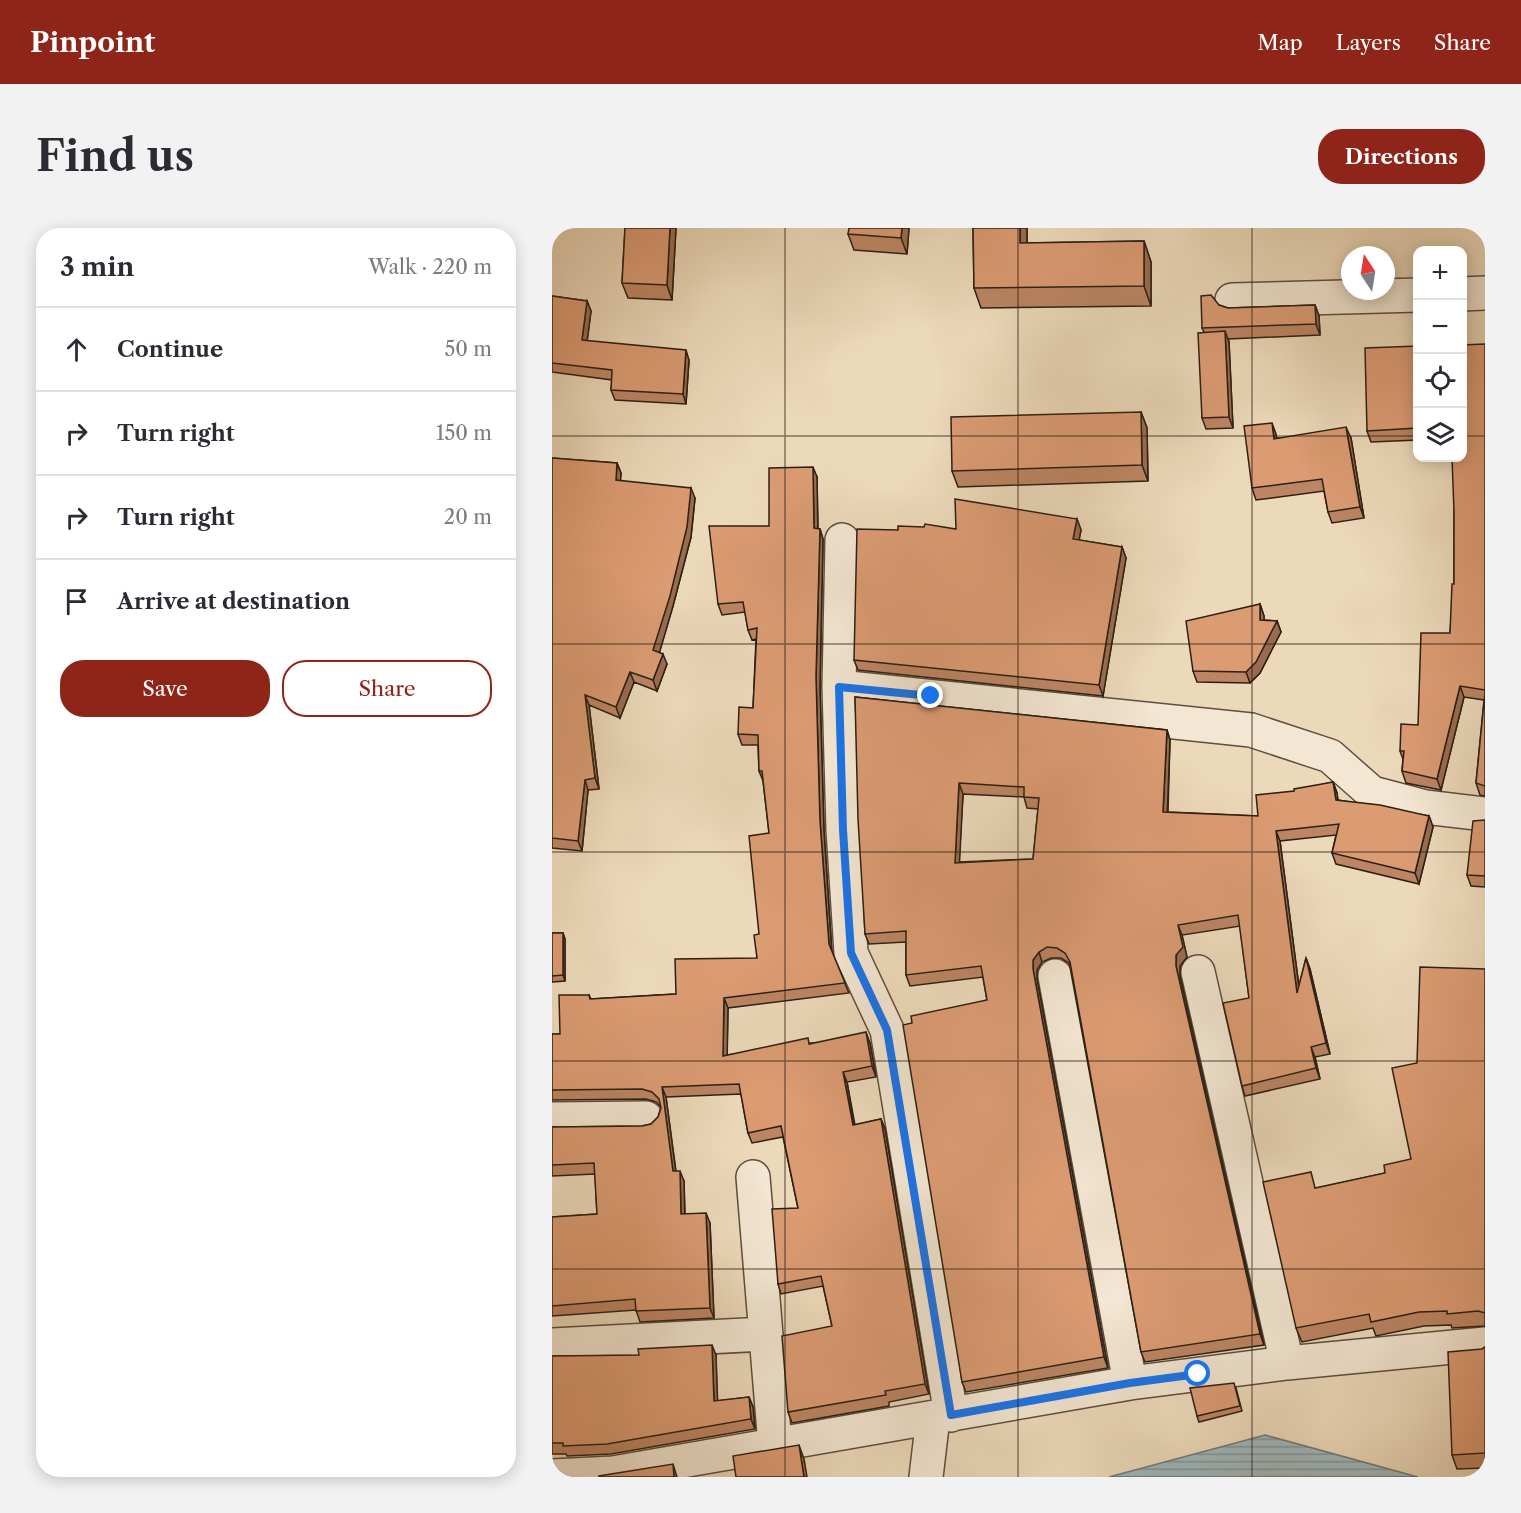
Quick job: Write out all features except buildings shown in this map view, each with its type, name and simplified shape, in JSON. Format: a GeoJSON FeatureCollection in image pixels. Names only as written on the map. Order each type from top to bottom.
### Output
{"type":"FeatureCollection","features":[{"type":"Feature","properties":{"kind":"street"},"geometry":{"type":"LineString","coordinates":[[1467,294],[1485,293]]}},
{"type":"Feature","properties":{"kind":"street"},"geometry":{"type":"LineString","coordinates":[[1232,300],[1413,295]]}},
{"type":"Feature","properties":{"kind":"street"},"geometry":{"type":"LineString","coordinates":[[842,540],[839,687],[843,830],[851,953],[887,1030],[942,1417],[926,1477]]}},
{"type":"Feature","properties":{"kind":"street"},"geometry":{"type":"LineString","coordinates":[[839,687],[1251,730],[1330,756],[1372,793],[1425,807],[1485,814]]}},
{"type":"Feature","properties":{"kind":"street"},"geometry":{"type":"LineString","coordinates":[[1198,972],[1287,1363]]}},
{"type":"Feature","properties":{"kind":"street"},"geometry":{"type":"LineString","coordinates":[[1055,976],[1130,1383]]}},
{"type":"Feature","properties":{"kind":"street"},"geometry":{"type":"LineString","coordinates":[[552,1119],[646,1118]]}},
{"type":"Feature","properties":{"kind":"street"},"geometry":{"type":"LineString","coordinates":[[753,1177],[775,1445]]}},
{"type":"Feature","properties":{"kind":"street"},"geometry":{"type":"LineString","coordinates":[[552,1346],[766,1334]]}},
{"type":"Feature","properties":{"kind":"street"},"geometry":{"type":"LineString","coordinates":[[552,1476],[613,1473],[1130,1383],[1287,1363],[1485,1344]]}},
{"type":"Feature","properties":{"kind":"water"},"geometry":{"type":"Polygon","coordinates":[[[1265,1435],[1418,1477],[1109,1477],[1265,1435]]]}},
{"type":"Feature","properties":{"kind":"route"},"geometry":{"type":"LineString","coordinates":[[931,696],[839,687],[843,830],[851,953],[887,1030],[951,1415],[1130,1383],[1198,1374]]}}]}
